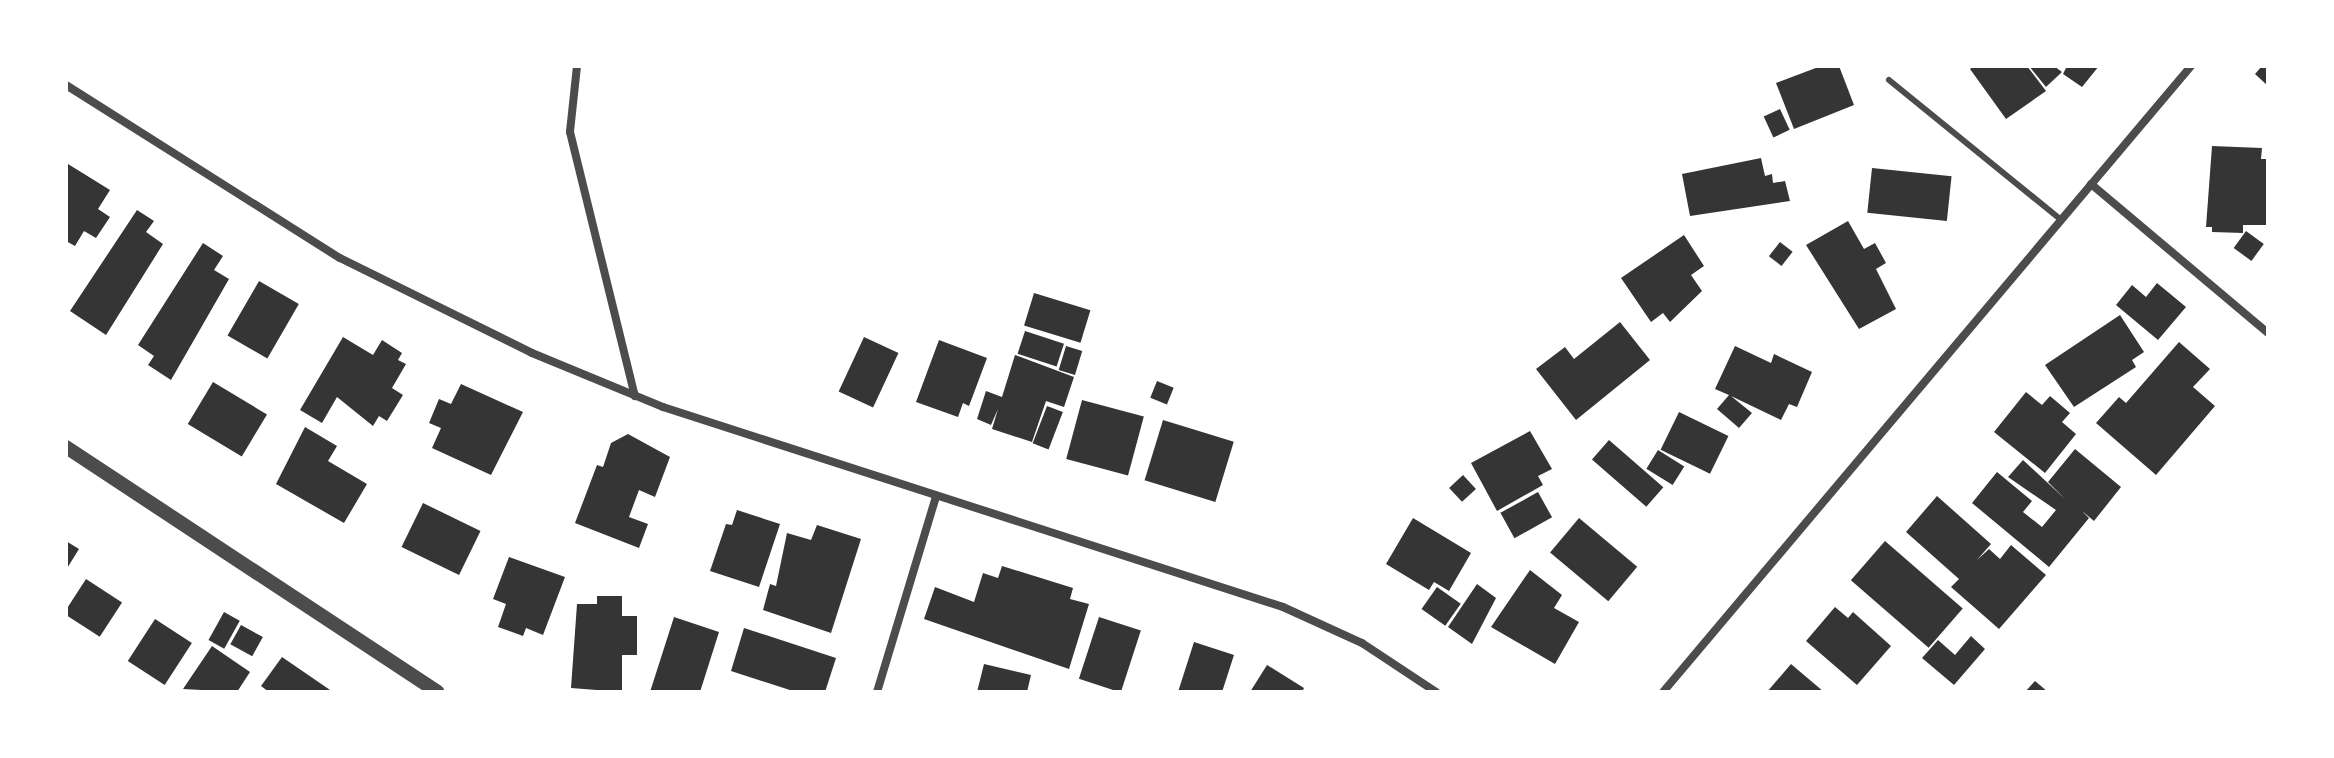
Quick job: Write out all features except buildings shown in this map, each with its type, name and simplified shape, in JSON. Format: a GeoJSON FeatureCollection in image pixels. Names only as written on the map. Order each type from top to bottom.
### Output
{"type":"FeatureCollection","features":[{"type":"Feature","properties":{"kind":"street"},"geometry":{"type":"LineString","coordinates":[[577,66],[570,132],[635,396]]}},
{"type":"Feature","properties":{"kind":"street"},"geometry":{"type":"LineString","coordinates":[[1663,692],[2191,66]]}},
{"type":"Feature","properties":{"kind":"street"},"geometry":{"type":"LineString","coordinates":[[66,85],[340,258],[532,353],[635,396],[1283,607],[1362,643],[1436,692]]}},
{"type":"Feature","properties":{"kind":"street"},"geometry":{"type":"LineString","coordinates":[[2091,184],[2268,333]]}},
{"type":"Feature","properties":{"kind":"street"},"geometry":{"type":"LineString","coordinates":[[66,447],[437,692]]}},
{"type":"Feature","properties":{"kind":"street"},"geometry":{"type":"LineString","coordinates":[[877,692],[936,496]]}},
{"type":"Feature","properties":{"kind":"lane"},"geometry":{"type":"LineString","coordinates":[[1889,80],[2061,220]]}}]}
